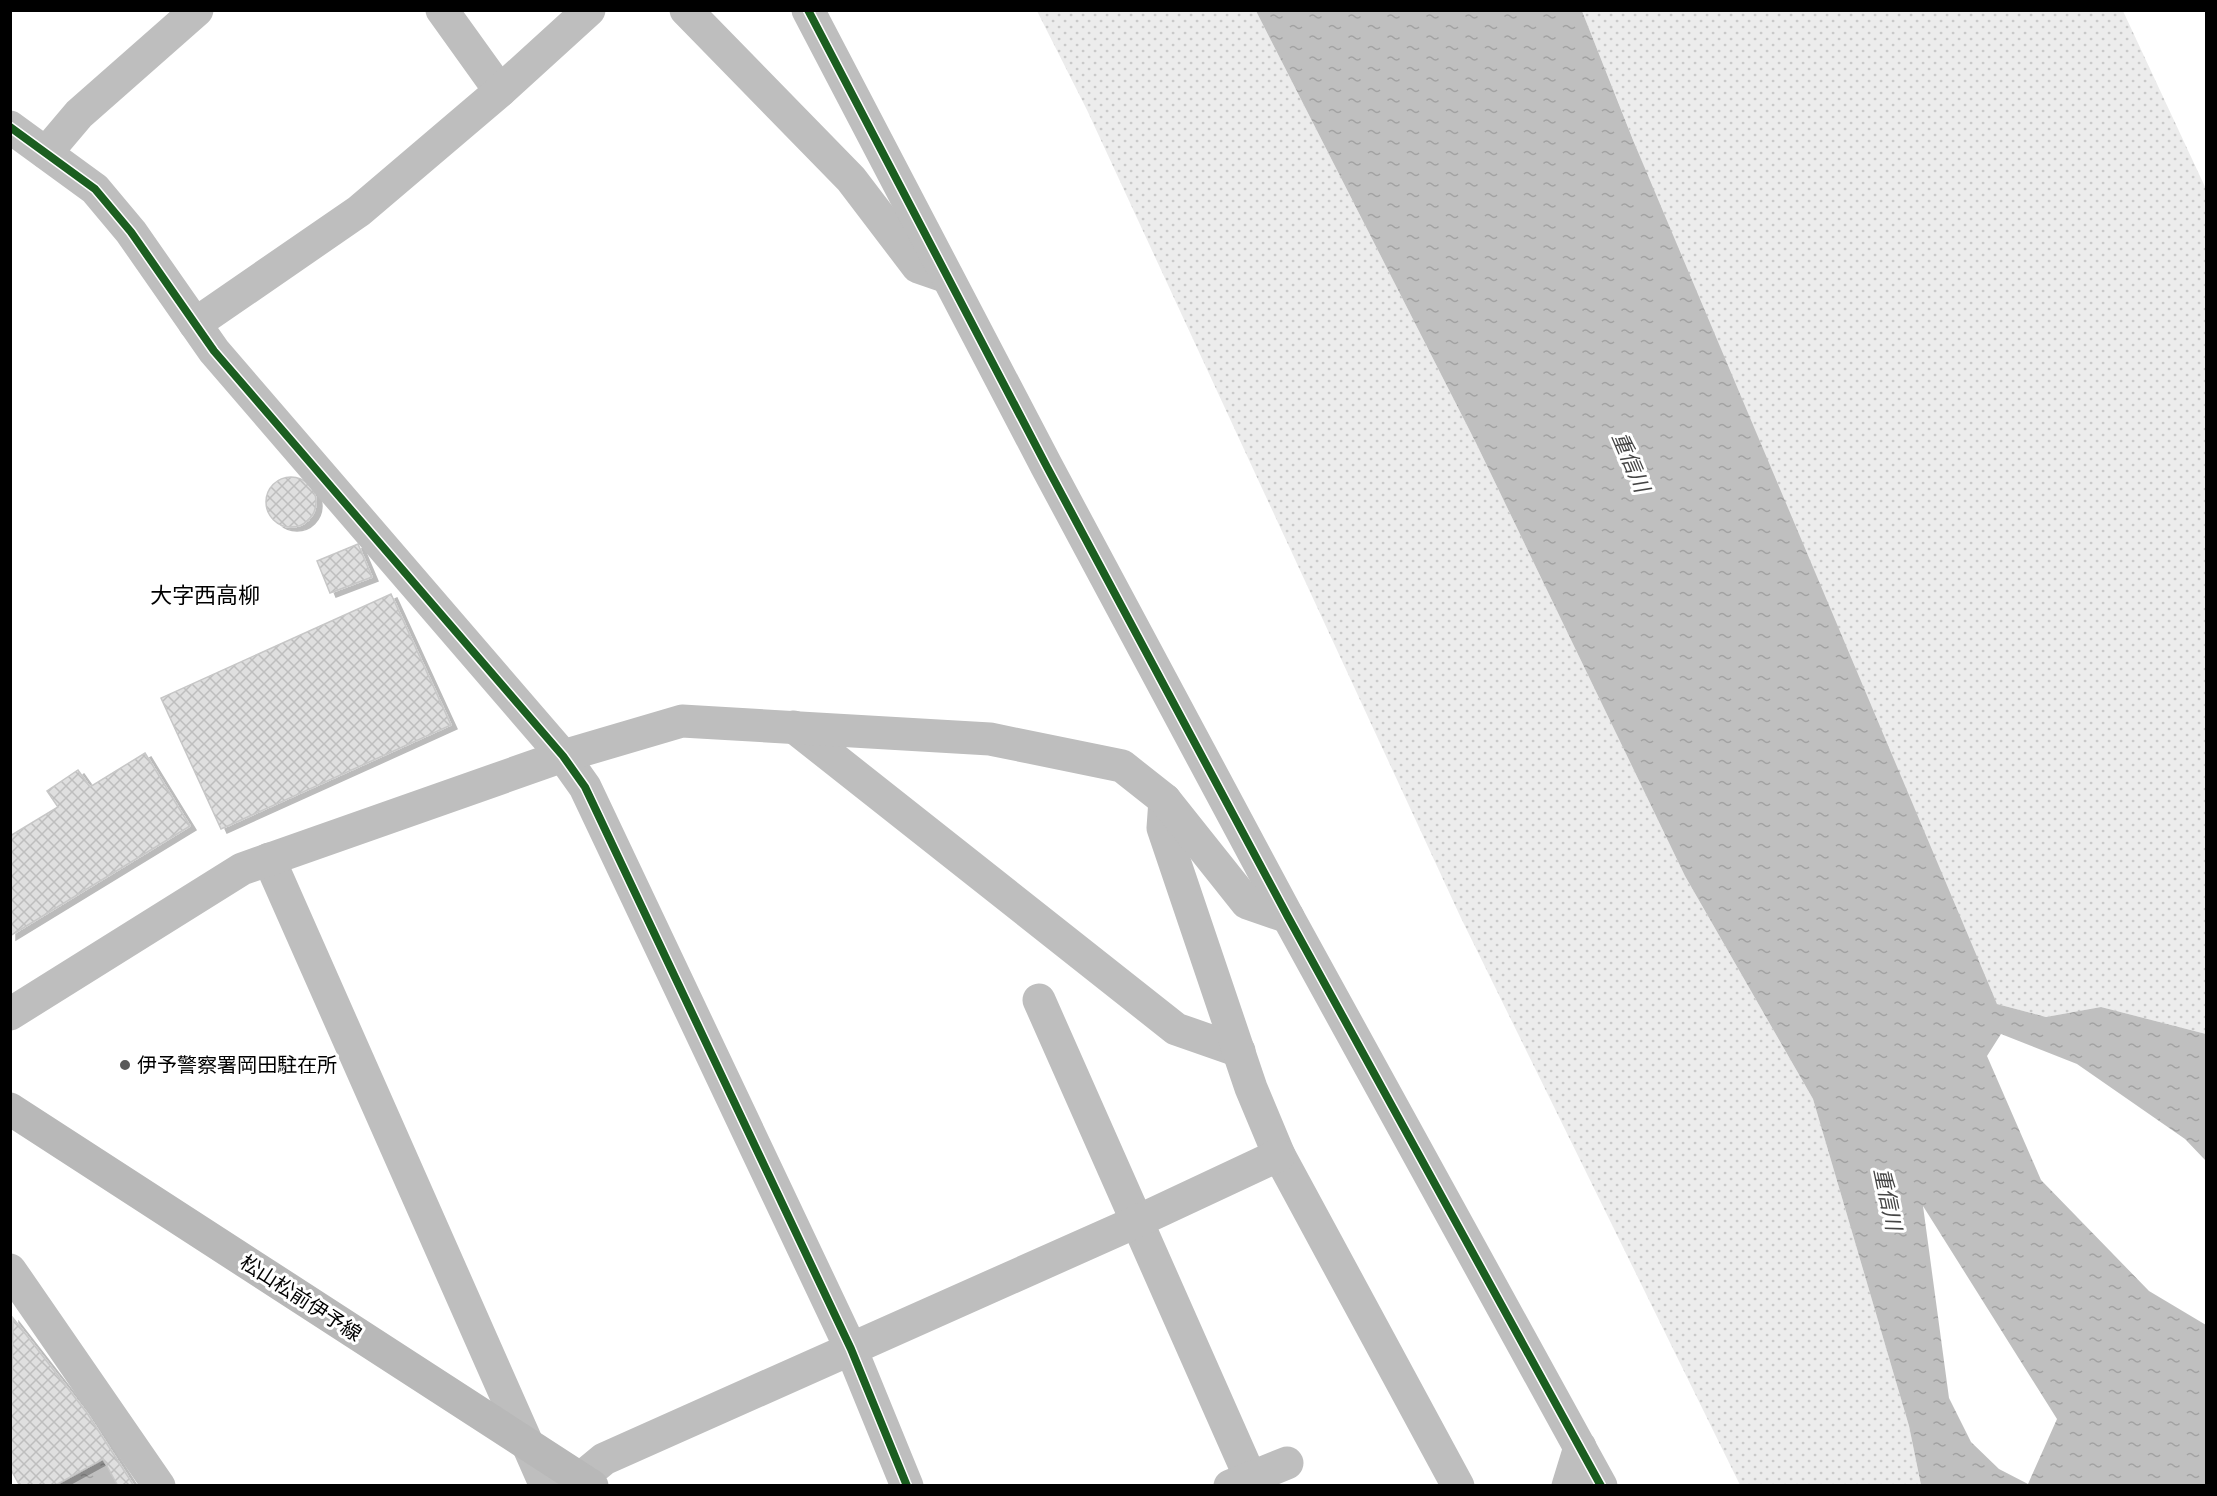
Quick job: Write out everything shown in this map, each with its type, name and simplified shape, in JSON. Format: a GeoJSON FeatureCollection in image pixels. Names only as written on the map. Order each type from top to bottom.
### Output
{"type":"FeatureCollection","features":[{"type":"Feature","properties":{"kind":"main road","name":"松山松前伊予線"},"geometry":{"type":"LineString","coordinates":[[10,1109],[528,1445],[579,1483]]}},
{"type":"Feature","properties":{"kind":"street"},"geometry":{"type":"LineString","coordinates":[[46,153],[79,114],[197,10]]}},
{"type":"Feature","properties":{"kind":"street"},"geometry":{"type":"LineString","coordinates":[[442,10],[500,91]]}},
{"type":"Feature","properties":{"kind":"street"},"geometry":{"type":"LineString","coordinates":[[195,324],[359,211],[500,91],[589,10]]}},
{"type":"Feature","properties":{"kind":"street"},"geometry":{"type":"LineString","coordinates":[[686,10],[850,178],[918,267],[947,277]]}},
{"type":"Feature","properties":{"kind":"street"},"geometry":{"type":"LineString","coordinates":[[808,10],[947,277],[1288,917],[1600,1485]]}},
{"type":"Feature","properties":{"kind":"street"},"geometry":{"type":"LineString","coordinates":[[10,127],[95,189],[131,232],[221,361],[563,756],[585,787],[852,1349],[907,1485]]}},
{"type":"Feature","properties":{"kind":"street"},"geometry":{"type":"LineString","coordinates":[[10,1014],[242,869],[563,756],[682,721],[990,739],[1122,766],[1165,800],[1247,903],[1288,917]]}},
{"type":"Feature","properties":{"kind":"street"},"geometry":{"type":"LineString","coordinates":[[794,727],[1176,1029],[1239,1051]]}},
{"type":"Feature","properties":{"kind":"street"},"geometry":{"type":"LineString","coordinates":[[1165,800],[1163,828],[1239,1051],[1279,1155],[1458,1485]]}},
{"type":"Feature","properties":{"kind":"street"},"geometry":{"type":"LineString","coordinates":[[269,859],[546,1485]]}},
{"type":"Feature","properties":{"kind":"street"},"geometry":{"type":"LineString","coordinates":[[1039,1000],[1138,1221],[1245,1482],[1287,1463]]}},
{"type":"Feature","properties":{"kind":"street"},"geometry":{"type":"LineString","coordinates":[[579,1483],[604,1459],[1138,1221],[1279,1155]]}},
{"type":"Feature","properties":{"kind":"street"},"geometry":{"type":"LineString","coordinates":[[10,1270],[159,1485]]}},
{"type":"Feature","properties":{"kind":"street"},"geometry":{"type":"LineString","coordinates":[[1568,1485],[1580,1447]]}},
{"type":"Feature","properties":{"kind":"shaded area"},"geometry":{"type":"Polygon","coordinates":[[[1037,11],[1256,11],[1476,443],[1685,876],[1813,1099],[1909,1426],[1921,1485],[1740,1485],[1461,918],[1087,110],[1037,11]]]}},
{"type":"Feature","properties":{"kind":"shaded area"},"geometry":{"type":"Polygon","coordinates":[[[1582,11],[2123,11],[2206,189],[2206,1034],[2101,1007],[2046,1017],[1997,1004],[1868,732],[1582,11]]]}},
{"type":"Feature","properties":{"kind":"water","name":"重信川"},"geometry":{"type":"Polygon","coordinates":[[[1256,11],[1582,11],[1633,140],[1997,1004],[2046,1017],[2101,1007],[2206,1034],[2206,1161],[2185,1139],[2077,1064],[2001,1034],[1987,1056],[2041,1180],[2149,1291],[2206,1325],[2206,1485],[1921,1485],[1909,1426],[1813,1099],[1685,876],[1476,443],[1256,11]],[[1923,1206],[1949,1398],[1971,1442],[1999,1469],[2028,1484],[2057,1419],[1923,1206]]]}},
{"type":"Feature","properties":{"kind":"water"},"geometry":{"type":"Polygon","coordinates":[[[103,1459],[118,1486],[54,1486],[103,1459]]]}},
{"type":"Feature","properties":{"kind":"building"},"geometry":{"type":"Polygon","coordinates":[[[296,477],[309,484],[315,492],[315,512],[309,520],[301,526],[286,527],[273,520],[267,512],[266,497],[273,484],[281,478],[296,477]]]}},
{"type":"Feature","properties":{"kind":"building"},"geometry":{"type":"Polygon","coordinates":[[[358,544],[372,577],[330,593],[317,561],[358,544]]]}},
{"type":"Feature","properties":{"kind":"building"},"geometry":{"type":"Polygon","coordinates":[[[391,594],[451,725],[221,829],[161,698],[391,594]]]}},
{"type":"Feature","properties":{"kind":"building"},"geometry":{"type":"Polygon","coordinates":[[[145,753],[190,826],[10,936],[10,836],[58,807],[47,791],[78,770],[90,787],[145,753]]]}},
{"type":"Feature","properties":{"kind":"building"},"geometry":{"type":"Polygon","coordinates":[[[13,1318],[87,1413],[134,1486],[118,1486],[103,1459],[54,1486],[20,1486],[10,1468],[13,1318]]]}},
{"type":"Feature","properties":{"kind":"cycle path"},"geometry":{"type":"LineString","coordinates":[[808,10],[1047,467],[1288,917],[1601,1486]]}},
{"type":"Feature","properties":{"kind":"cycle path"},"geometry":{"type":"LineString","coordinates":[[10,127],[95,189],[131,232],[214,351],[563,756],[585,787],[851,1349],[907,1486]]}},
{"type":"Feature","properties":{"kind":"place","name":"伊予警察署岡田駐在所"},"geometry":{"type":"Point","coordinates":[125,1065]}},
{"type":"Feature","properties":{"kind":"district","name":"大字西高柳"},"geometry":{"type":"Point","coordinates":[205,595]}}]}
